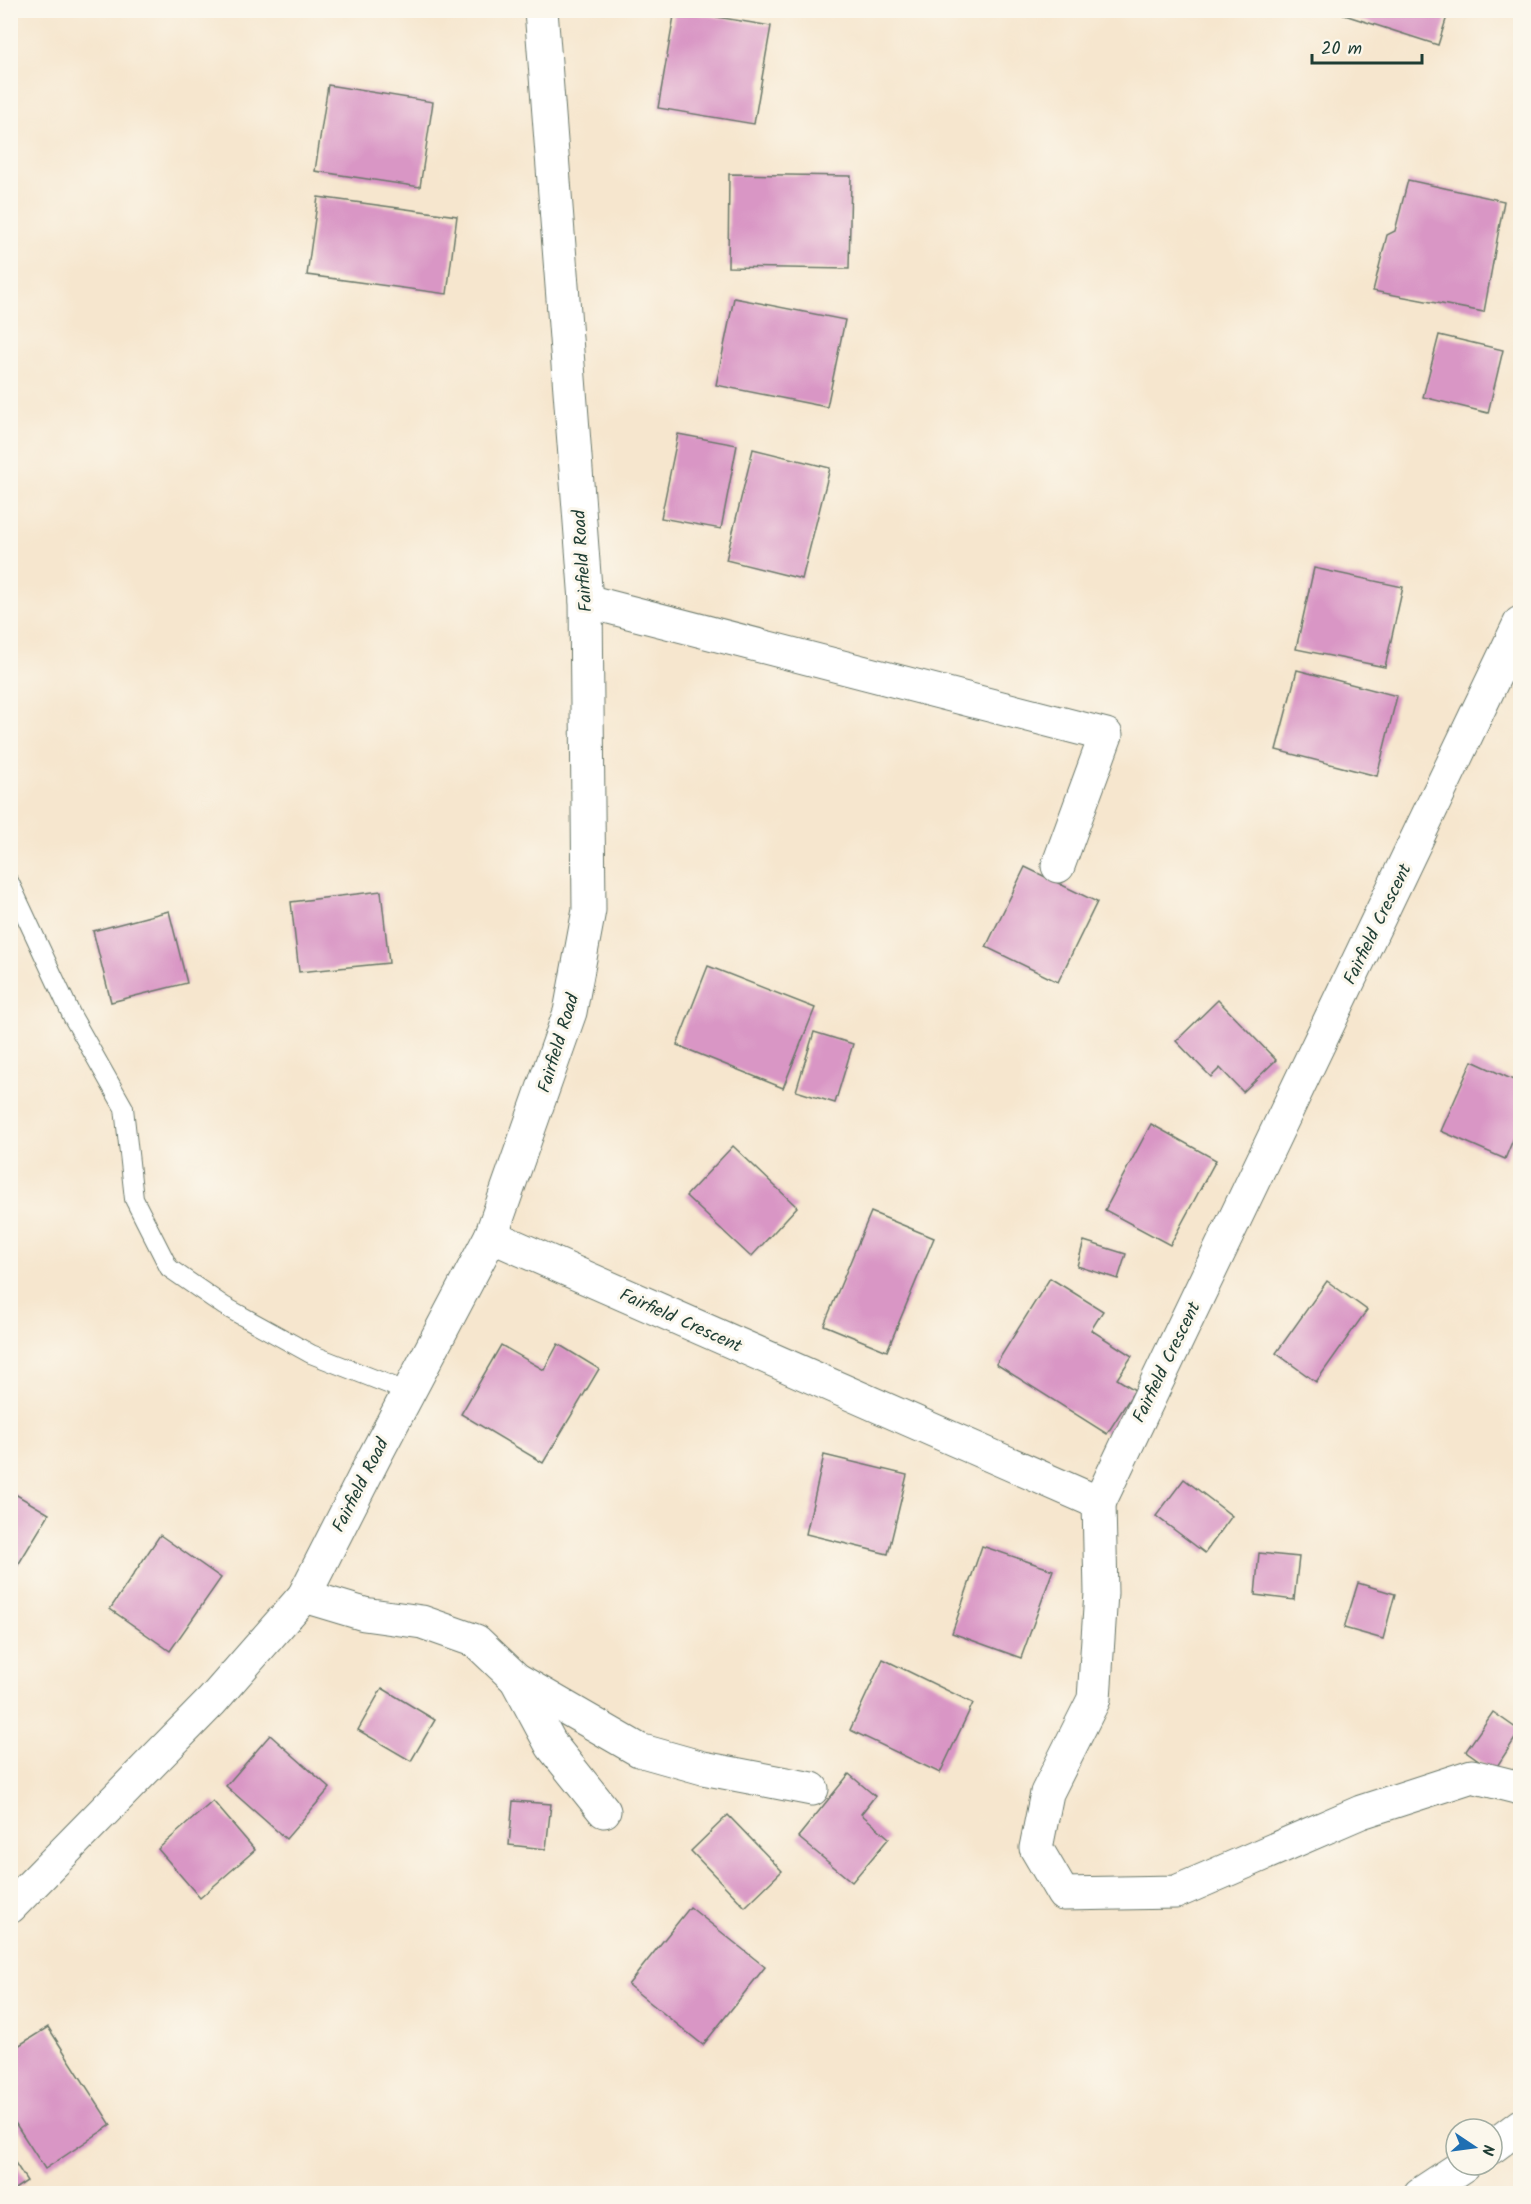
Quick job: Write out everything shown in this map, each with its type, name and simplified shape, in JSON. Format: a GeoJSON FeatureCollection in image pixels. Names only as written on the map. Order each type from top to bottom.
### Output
{"type":"FeatureCollection","features":[{"type":"Feature","properties":{"kind":"street","name":"Fairfield Road"},"geometry":{"type":"LineString","coordinates":[[10,1907],[212,1701],[304,1596],[491,1236],[570,1012],[589,910],[586,601],[541,10]]}},
{"type":"Feature","properties":{"kind":"street"},"geometry":{"type":"LineString","coordinates":[[586,601],[1106,735],[1058,866]]}},
{"type":"Feature","properties":{"kind":"street","name":"Fairfield Crescent"},"geometry":{"type":"LineString","coordinates":[[491,1236],[1099,1503],[1521,623]]}},
{"type":"Feature","properties":{"kind":"street"},"geometry":{"type":"LineString","coordinates":[[1099,1503],[1101,1593],[1094,1699],[1047,1793],[1036,1848],[1063,1894],[1176,1892],[1361,1812],[1472,1776],[1521,1788]]}},
{"type":"Feature","properties":{"kind":"street"},"geometry":{"type":"LineString","coordinates":[[304,1596],[364,1614],[422,1622],[476,1641],[516,1679],[639,1750],[703,1768],[812,1789]]}},
{"type":"Feature","properties":{"kind":"street"},"geometry":{"type":"LineString","coordinates":[[516,1679],[552,1746],[604,1811]]}},
{"type":"Feature","properties":{"kind":"street"},"geometry":{"type":"LineString","coordinates":[[1504,2138],[1521,2126]]}},
{"type":"Feature","properties":{"kind":"street"},"geometry":{"type":"LineString","coordinates":[[1420,2193],[1445,2177]]}},
{"type":"Feature","properties":{"kind":"lane"},"geometry":{"type":"LineString","coordinates":[[10,883],[72,1016],[124,1108],[134,1199],[169,1268],[224,1306],[311,1354],[408,1392]]}},
{"type":"Feature","properties":{"kind":"building"},"geometry":{"type":"Polygon","coordinates":[[[675,10],[771,26],[754,124],[658,108],[675,10]]]}},
{"type":"Feature","properties":{"kind":"building"},"geometry":{"type":"Polygon","coordinates":[[[1329,10],[1449,10],[1438,45],[1329,10]]]}},
{"type":"Feature","properties":{"kind":"building"},"geometry":{"type":"Polygon","coordinates":[[[328,85],[433,102],[420,187],[315,171],[328,85]]]}},
{"type":"Feature","properties":{"kind":"building"},"geometry":{"type":"Polygon","coordinates":[[[729,174],[851,176],[849,269],[728,267],[729,174]]]}},
{"type":"Feature","properties":{"kind":"building"},"geometry":{"type":"Polygon","coordinates":[[[1408,180],[1504,201],[1484,312],[1373,291],[1387,235],[1395,231],[1408,180]]]}},
{"type":"Feature","properties":{"kind":"building"},"geometry":{"type":"Polygon","coordinates":[[[318,197],[457,216],[447,294],[307,275],[318,197]]]}},
{"type":"Feature","properties":{"kind":"building"},"geometry":{"type":"Polygon","coordinates":[[[734,298],[845,320],[827,407],[716,385],[734,298]]]}},
{"type":"Feature","properties":{"kind":"building"},"geometry":{"type":"Polygon","coordinates":[[[1439,335],[1503,350],[1488,413],[1423,397],[1439,335]]]}},
{"type":"Feature","properties":{"kind":"building"},"geometry":{"type":"Polygon","coordinates":[[[678,434],[737,445],[721,529],[661,518],[678,434]]]}},
{"type":"Feature","properties":{"kind":"building"},"geometry":{"type":"Polygon","coordinates":[[[753,449],[830,468],[802,579],[726,560],[753,449]]]}},
{"type":"Feature","properties":{"kind":"building"},"geometry":{"type":"Polygon","coordinates":[[[1314,568],[1403,587],[1385,667],[1296,649],[1314,568]]]}},
{"type":"Feature","properties":{"kind":"building"},"geometry":{"type":"Polygon","coordinates":[[[1297,670],[1397,696],[1377,776],[1276,750],[1297,670]]]}},
{"type":"Feature","properties":{"kind":"building"},"geometry":{"type":"Polygon","coordinates":[[[1025,867],[1097,902],[1058,982],[986,947],[1025,867]]]}},
{"type":"Feature","properties":{"kind":"building"},"geometry":{"type":"Polygon","coordinates":[[[381,891],[389,963],[299,972],[291,902],[381,891]]]}},
{"type":"Feature","properties":{"kind":"building"},"geometry":{"type":"Polygon","coordinates":[[[169,911],[187,983],[111,1002],[93,931],[169,911]]]}},
{"type":"Feature","properties":{"kind":"building"},"geometry":{"type":"Polygon","coordinates":[[[708,966],[815,1008],[783,1088],[677,1045],[708,966]]]}},
{"type":"Feature","properties":{"kind":"building"},"geometry":{"type":"Polygon","coordinates":[[[1218,1000],[1276,1060],[1243,1092],[1220,1068],[1211,1077],[1176,1041],[1218,1000]]]}},
{"type":"Feature","properties":{"kind":"building"},"geometry":{"type":"Polygon","coordinates":[[[814,1032],[853,1044],[835,1103],[796,1091],[814,1032]]]}},
{"type":"Feature","properties":{"kind":"building"},"geometry":{"type":"Polygon","coordinates":[[[1472,1061],[1520,1083],[1520,1123],[1505,1159],[1441,1131],[1472,1061]]]}},
{"type":"Feature","properties":{"kind":"building"},"geometry":{"type":"Polygon","coordinates":[[[1151,1124],[1216,1160],[1170,1245],[1105,1210],[1151,1124]]]}},
{"type":"Feature","properties":{"kind":"building"},"geometry":{"type":"Polygon","coordinates":[[[733,1146],[797,1207],[751,1257],[686,1196],[733,1146]]]}},
{"type":"Feature","properties":{"kind":"building"},"geometry":{"type":"Polygon","coordinates":[[[871,1212],[934,1238],[887,1351],[824,1325],[871,1212]]]}},
{"type":"Feature","properties":{"kind":"building"},"geometry":{"type":"Polygon","coordinates":[[[1084,1241],[1126,1254],[1118,1279],[1077,1266],[1084,1241]]]}},
{"type":"Feature","properties":{"kind":"building"},"geometry":{"type":"Polygon","coordinates":[[[1050,1278],[1103,1311],[1091,1330],[1132,1356],[1117,1379],[1135,1390],[1107,1434],[996,1364],[1050,1278]]]}},
{"type":"Feature","properties":{"kind":"building"},"geometry":{"type":"Polygon","coordinates":[[[1327,1281],[1367,1310],[1316,1382],[1276,1353],[1327,1281]]]}},
{"type":"Feature","properties":{"kind":"building"},"geometry":{"type":"Polygon","coordinates":[[[558,1344],[599,1369],[543,1463],[461,1414],[501,1345],[544,1370],[558,1344]]]}},
{"type":"Feature","properties":{"kind":"building"},"geometry":{"type":"Polygon","coordinates":[[[824,1455],[907,1475],[888,1554],[806,1534],[824,1455]]]}},
{"type":"Feature","properties":{"kind":"building"},"geometry":{"type":"Polygon","coordinates":[[[1184,1479],[1232,1516],[1205,1553],[1156,1516],[1184,1479]]]}},
{"type":"Feature","properties":{"kind":"building"},"geometry":{"type":"Polygon","coordinates":[[[10,1491],[49,1514],[10,1578],[10,1491]]]}},
{"type":"Feature","properties":{"kind":"building"},"geometry":{"type":"Polygon","coordinates":[[[160,1535],[221,1578],[170,1651],[110,1609],[160,1535]]]}},
{"type":"Feature","properties":{"kind":"building"},"geometry":{"type":"Polygon","coordinates":[[[982,1546],[1053,1570],[1021,1658],[952,1633],[982,1546]]]}},
{"type":"Feature","properties":{"kind":"building"},"geometry":{"type":"Polygon","coordinates":[[[1259,1553],[1299,1557],[1294,1600],[1255,1595],[1259,1553]]]}},
{"type":"Feature","properties":{"kind":"building"},"geometry":{"type":"Polygon","coordinates":[[[1358,1583],[1395,1594],[1383,1639],[1344,1628],[1358,1583]]]}},
{"type":"Feature","properties":{"kind":"building"},"geometry":{"type":"Polygon","coordinates":[[[883,1659],[973,1703],[940,1773],[850,1730],[883,1659]]]}},
{"type":"Feature","properties":{"kind":"building"},"geometry":{"type":"Polygon","coordinates":[[[382,1688],[435,1720],[411,1761],[358,1730],[382,1688]]]}},
{"type":"Feature","properties":{"kind":"building"},"geometry":{"type":"Polygon","coordinates":[[[1493,1712],[1520,1731],[1494,1771],[1466,1751],[1493,1712]]]}},
{"type":"Feature","properties":{"kind":"building"},"geometry":{"type":"Polygon","coordinates":[[[270,1735],[330,1788],[286,1839],[226,1786],[270,1735]]]}},
{"type":"Feature","properties":{"kind":"building"},"geometry":{"type":"Polygon","coordinates":[[[849,1774],[875,1796],[861,1814],[889,1838],[852,1882],[798,1837],[849,1774]]]}},
{"type":"Feature","properties":{"kind":"building"},"geometry":{"type":"Polygon","coordinates":[[[213,1801],[255,1850],[200,1898],[158,1849],[213,1801]]]}},
{"type":"Feature","properties":{"kind":"building"},"geometry":{"type":"Polygon","coordinates":[[[513,1801],[551,1804],[546,1849],[509,1845],[513,1801]]]}},
{"type":"Feature","properties":{"kind":"building"},"geometry":{"type":"Polygon","coordinates":[[[728,1815],[782,1871],[745,1907],[691,1851],[728,1815]]]}},
{"type":"Feature","properties":{"kind":"building"},"geometry":{"type":"Polygon","coordinates":[[[690,1907],[765,1967],[703,2045],[628,1985],[690,1907]]]}},
{"type":"Feature","properties":{"kind":"building"},"geometry":{"type":"Polygon","coordinates":[[[48,2027],[111,2125],[45,2169],[10,2115],[10,2051],[48,2027]]]}},
{"type":"Feature","properties":{"kind":"building"},"geometry":{"type":"Polygon","coordinates":[[[10,2155],[27,2181],[10,2192],[10,2155]]]}}]}
